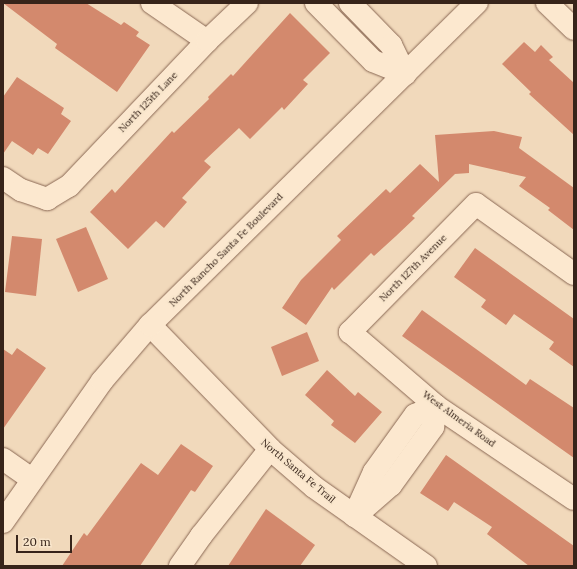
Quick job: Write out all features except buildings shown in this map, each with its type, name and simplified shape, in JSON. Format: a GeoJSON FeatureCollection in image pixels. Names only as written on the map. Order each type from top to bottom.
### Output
{"type":"FeatureCollection","features":[{"type":"Feature","properties":{"kind":"street"},"geometry":{"type":"LineString","coordinates":[[152,3],[207,41]]}},
{"type":"Feature","properties":{"kind":"street","name":"North 125th Lane"},"geometry":{"type":"LineString","coordinates":[[3,178],[21,190],[47,199],[69,186],[207,41],[247,3]]}},
{"type":"Feature","properties":{"kind":"street"},"geometry":{"type":"LineString","coordinates":[[316,3],[373,61],[405,74]]}},
{"type":"Feature","properties":{"kind":"street"},"geometry":{"type":"LineString","coordinates":[[350,3],[390,45],[405,74]]}},
{"type":"Feature","properties":{"kind":"street","name":"North Rancho Santa Fe Boulevard"},"geometry":{"type":"LineString","coordinates":[[3,522],[102,381],[150,325],[477,3]]}},
{"type":"Feature","properties":{"kind":"street"},"geometry":{"type":"LineString","coordinates":[[547,3],[574,29]]}},
{"type":"Feature","properties":{"kind":"street","name":"North 127th Avenue"},"geometry":{"type":"LineString","coordinates":[[350,332],[476,204],[574,274]]}},
{"type":"Feature","properties":{"kind":"street","name":"North Santa Fe Trail"},"geometry":{"type":"LineString","coordinates":[[150,325],[270,449],[354,516],[426,566]]}},
{"type":"Feature","properties":{"kind":"street","name":"West Almeria Road"},"geometry":{"type":"LineString","coordinates":[[350,332],[436,406],[574,499]]}},
{"type":"Feature","properties":{"kind":"street"},"geometry":{"type":"LineString","coordinates":[[354,516],[391,485],[433,427],[436,406]]}},
{"type":"Feature","properties":{"kind":"street"},"geometry":{"type":"LineString","coordinates":[[180,566],[200,536],[270,449]]}},
{"type":"Feature","properties":{"kind":"street"},"geometry":{"type":"LineString","coordinates":[[3,459],[32,479]]}}]}
